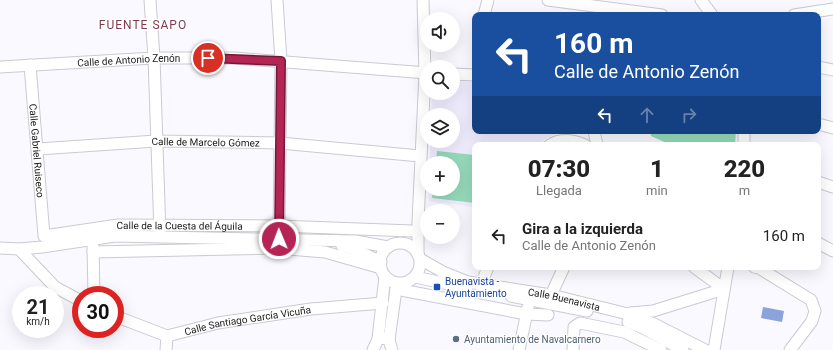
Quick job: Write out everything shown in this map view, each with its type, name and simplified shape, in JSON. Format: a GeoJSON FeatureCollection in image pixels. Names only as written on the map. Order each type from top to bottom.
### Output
{"type":"FeatureCollection","features":[{"type":"Feature","properties":{"kind":"street"},"geometry":{"type":"LineString","coordinates":[[150,0],[154,58],[160,231]]}},
{"type":"Feature","properties":{"kind":"street"},"geometry":{"type":"LineString","coordinates":[[277,0],[281,61],[279,239]]}},
{"type":"Feature","properties":{"kind":"street"},"geometry":{"type":"LineString","coordinates":[[423,0],[425,60]]}},
{"type":"Feature","properties":{"kind":"street"},"geometry":{"type":"LineString","coordinates":[[485,12],[488,0]]}},
{"type":"Feature","properties":{"kind":"street"},"geometry":{"type":"LineString","coordinates":[[548,0],[639,12]]}},
{"type":"Feature","properties":{"kind":"street"},"geometry":{"type":"LineString","coordinates":[[701,0],[710,12]]}},
{"type":"Feature","properties":{"kind":"street"},"geometry":{"type":"LineString","coordinates":[[814,12],[833,9]]}},
{"type":"Feature","properties":{"kind":"street","name":"Calle de Antonio Zenón"},"geometry":{"type":"LineString","coordinates":[[0,67],[154,58],[234,58],[420,73]]}},
{"type":"Feature","properties":{"kind":"street","name":"Calle Gabriel Ruiseco"},"geometry":{"type":"LineString","coordinates":[[30,65],[44,236]]}},
{"type":"Feature","properties":{"kind":"street"},"geometry":{"type":"LineString","coordinates":[[821,68],[833,70]]}},
{"type":"Feature","properties":{"kind":"street"},"geometry":{"type":"LineString","coordinates":[[460,74],[472,75]]}},
{"type":"Feature","properties":{"kind":"street"},"geometry":{"type":"LineString","coordinates":[[398,286],[415,277],[420,268],[415,227],[424,100]]}},
{"type":"Feature","properties":{"kind":"street"},"geometry":{"type":"LineString","coordinates":[[821,125],[833,128]]}},
{"type":"Feature","properties":{"kind":"street"},"geometry":{"type":"LineString","coordinates":[[554,142],[567,140],[574,142]]}},
{"type":"Feature","properties":{"kind":"street","name":"Calle de Marcelo Gómez"},"geometry":{"type":"LineString","coordinates":[[38,150],[156,141],[280,143],[420,156]]}},
{"type":"Feature","properties":{"kind":"street"},"geometry":{"type":"LineString","coordinates":[[821,183],[833,187]]}},
{"type":"Feature","properties":{"kind":"street","name":"Calle de la Cuesta del Águila"},"geometry":{"type":"LineString","coordinates":[[44,236],[118,225],[160,231],[178,237],[209,243],[252,243],[279,239],[326,245],[382,269]]}},
{"type":"Feature","properties":{"kind":"street","name":"Calle de la Cuesta del Águila"},"geometry":{"type":"LineString","coordinates":[[0,248],[19,249],[160,231],[279,226],[415,227]]}},
{"type":"Feature","properties":{"kind":"street"},"geometry":{"type":"LineString","coordinates":[[406,244],[415,227]]}},
{"type":"Feature","properties":{"kind":"street","name":"Calle de la Cuesta del Águila"},"geometry":{"type":"LineString","coordinates":[[178,237],[178,249]]}},
{"type":"Feature","properties":{"kind":"street"},"geometry":{"type":"LineString","coordinates":[[93,240],[94,286]]}},
{"type":"Feature","properties":{"kind":"street","name":"Calle de la Cuesta del Águila"},"geometry":{"type":"LineString","coordinates":[[252,243],[276,248],[326,245],[355,241],[388,247]]}},
{"type":"Feature","properties":{"kind":"street","name":"Calle de la Cuesta del Águila"},"geometry":{"type":"LineString","coordinates":[[93,252],[178,249],[209,243]]}},
{"type":"Feature","properties":{"kind":"street"},"geometry":{"type":"LineString","coordinates":[[386,343],[382,254],[388,247],[394,244],[406,244],[413,248],[419,257]]}},
{"type":"Feature","properties":{"kind":"street"},"geometry":{"type":"LineString","coordinates":[[821,245],[833,251]]}},
{"type":"Feature","properties":{"kind":"street"},"geometry":{"type":"LineString","coordinates":[[19,249],[55,287],[72,296]]}},
{"type":"Feature","properties":{"kind":"street","name":"Calle Buenavista"},"geometry":{"type":"LineString","coordinates":[[419,257],[443,272],[468,282],[551,295],[624,313],[654,324],[704,350]]}},
{"type":"Feature","properties":{"kind":"street"},"geometry":{"type":"LineString","coordinates":[[382,269],[398,286]]}},
{"type":"Feature","properties":{"kind":"street"},"geometry":{"type":"LineString","coordinates":[[481,285],[487,270]]}},
{"type":"Feature","properties":{"kind":"street"},"geometry":{"type":"LineString","coordinates":[[551,295],[563,270]]}},
{"type":"Feature","properties":{"kind":"street"},"geometry":{"type":"LineString","coordinates":[[698,270],[724,289]]}},
{"type":"Feature","properties":{"kind":"street"},"geometry":{"type":"LineString","coordinates":[[714,350],[727,270]]}},
{"type":"Feature","properties":{"kind":"street"},"geometry":{"type":"LineString","coordinates":[[762,270],[811,300],[815,311],[812,321],[790,350]]}},
{"type":"Feature","properties":{"kind":"street","name":"Calle Buenavista"},"geometry":{"type":"LineString","coordinates":[[415,277],[607,315],[641,327],[683,350]]}},
{"type":"Feature","properties":{"kind":"street"},"geometry":{"type":"LineString","coordinates":[[386,343],[398,286]]}},
{"type":"Feature","properties":{"kind":"street","name":"Calle Buenavista"},"geometry":{"type":"LineString","coordinates":[[398,286],[526,314],[548,315]]}},
{"type":"Feature","properties":{"kind":"street"},"geometry":{"type":"LineString","coordinates":[[624,313],[653,311],[724,289]]}},
{"type":"Feature","properties":{"kind":"street"},"geometry":{"type":"LineString","coordinates":[[519,350],[530,300]]}},
{"type":"Feature","properties":{"kind":"street","name":"Calle Santiago García Vicuña"},"geometry":{"type":"LineString","coordinates":[[167,336],[218,323],[311,309],[383,302]]}},
{"type":"Feature","properties":{"kind":"street"},"geometry":{"type":"LineString","coordinates":[[124,319],[167,336],[166,350]]}},
{"type":"Feature","properties":{"kind":"street","name":"Calle Buenavista"},"geometry":{"type":"LineString","coordinates":[[573,350],[574,327],[580,323],[624,332],[661,350]]}},
{"type":"Feature","properties":{"kind":"street","name":"Calle Buenavista"},"geometry":{"type":"LineString","coordinates":[[641,327],[653,329],[695,350]]}},
{"type":"Feature","properties":{"kind":"street"},"geometry":{"type":"LineString","coordinates":[[372,350],[386,343]]}},
{"type":"Feature","properties":{"kind":"shaded area"},"geometry":{"type":"Polygon","coordinates":[[[460,81],[472,83],[472,134],[557,134],[546,138],[542,142],[472,142],[472,207],[429,201],[429,196],[460,196],[460,156],[430,156],[430,148],[460,148],[460,108],[431,108],[432,100],[460,100],[460,81]]]}},
{"type":"Feature","properties":{"kind":"green space"},"geometry":{"type":"Polygon","coordinates":[[[651,134],[736,134],[735,142],[664,142],[651,136],[651,134]]]}},
{"type":"Feature","properties":{"kind":"green space"},"geometry":{"type":"Polygon","coordinates":[[[437,151],[472,155],[472,203],[432,198],[432,196],[460,196],[460,156],[437,156],[437,151]]]}},
{"type":"Feature","properties":{"kind":"water"},"geometry":{"type":"Polygon","coordinates":[[[763,307],[784,311],[782,322],[761,318],[763,307]]]}},
{"type":"Feature","properties":{"kind":"place","name":"Buenavista - Ayuntamiento"},"geometry":{"type":"Point","coordinates":[437,287]}},
{"type":"Feature","properties":{"kind":"place","name":"Ayuntamiento de Navalcarnero"},"geometry":{"type":"Point","coordinates":[456,339]}},
{"type":"Feature","properties":{"kind":"district","name":"FUENTE SAPO"},"geometry":{"type":"Point","coordinates":[143,25]}},
{"type":"Feature","properties":{"kind":"route"},"geometry":{"type":"LineString","coordinates":[[208,58],[281,61],[279,239]]}}]}
